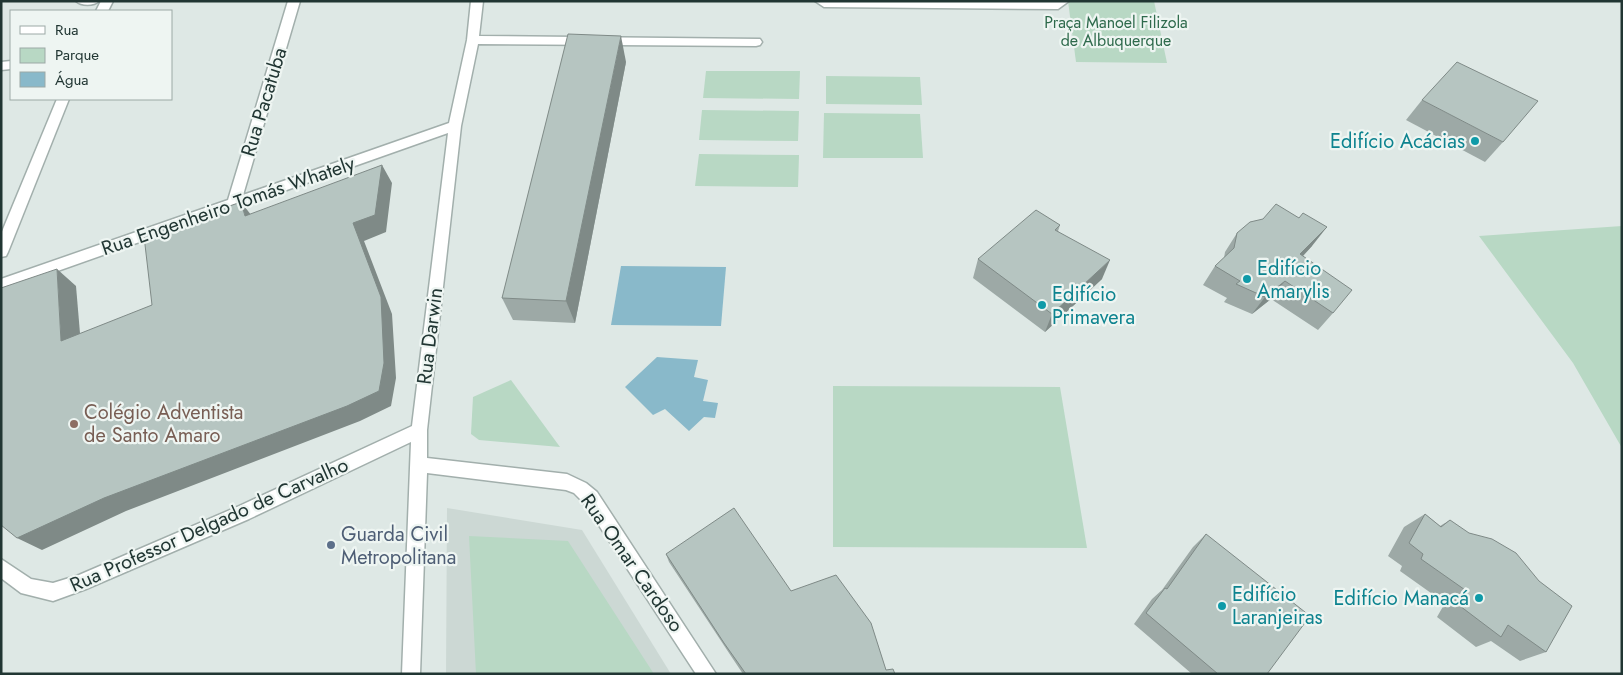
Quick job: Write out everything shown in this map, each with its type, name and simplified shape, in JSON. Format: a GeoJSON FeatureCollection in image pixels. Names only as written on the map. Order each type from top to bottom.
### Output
{"type":"FeatureCollection","features":[{"type":"Feature","properties":{"kind":"street"},"geometry":{"type":"LineString","coordinates":[[81,1],[94,1]]}},
{"type":"Feature","properties":{"kind":"street","name":"Rua Pacatuba"},"geometry":{"type":"LineString","coordinates":[[234,204],[294,1]]}},
{"type":"Feature","properties":{"kind":"street","name":"Rua Darwin"},"geometry":{"type":"LineString","coordinates":[[411,674],[419,430],[455,126],[473,40],[476,1]]}},
{"type":"Feature","properties":{"kind":"street"},"geometry":{"type":"LineString","coordinates":[[820,1],[824,3],[1058,5],[1064,1]]}},
{"type":"Feature","properties":{"kind":"street"},"geometry":{"type":"LineString","coordinates":[[473,40],[756,42]]}},
{"type":"Feature","properties":{"kind":"street"},"geometry":{"type":"LineString","coordinates":[[1,252],[63,100]]}},
{"type":"Feature","properties":{"kind":"street","name":"Rua Engenheiro Tomás Whately"},"geometry":{"type":"LineString","coordinates":[[1,285],[455,126]]}},
{"type":"Feature","properties":{"kind":"street","name":"Rua Professor Delgado de Carvalho"},"geometry":{"type":"LineString","coordinates":[[1,567],[27,587],[53,592],[80,583],[243,514],[419,430]]}},
{"type":"Feature","properties":{"kind":"street","name":"Rua Omar Cardoso"},"geometry":{"type":"LineString","coordinates":[[419,465],[567,482],[580,488],[591,498],[707,674]]}},
{"type":"Feature","properties":{"kind":"shaded area"},"geometry":{"type":"Polygon","coordinates":[[[447,508],[582,530],[671,674],[446,674],[447,508]]]}},
{"type":"Feature","properties":{"kind":"green space","name":"Praça Manoel Filizola de Albuquerque"},"geometry":{"type":"Polygon","coordinates":[[[1068,1],[1154,1],[1167,63],[1076,62],[1068,1]]]}},
{"type":"Feature","properties":{"kind":"green space"},"geometry":{"type":"Polygon","coordinates":[[[706,71],[800,71],[799,99],[703,98],[706,71]]]}},
{"type":"Feature","properties":{"kind":"green space"},"geometry":{"type":"Polygon","coordinates":[[[826,76],[920,77],[922,105],[826,104],[826,76]]]}},
{"type":"Feature","properties":{"kind":"green space"},"geometry":{"type":"Polygon","coordinates":[[[702,110],[799,111],[798,141],[699,140],[702,110]]]}},
{"type":"Feature","properties":{"kind":"green space"},"geometry":{"type":"Polygon","coordinates":[[[824,113],[920,114],[923,158],[823,158],[824,113]]]}},
{"type":"Feature","properties":{"kind":"green space"},"geometry":{"type":"Polygon","coordinates":[[[699,154],[799,155],[798,187],[695,186],[699,154]]]}},
{"type":"Feature","properties":{"kind":"green space"},"geometry":{"type":"Polygon","coordinates":[[[1622,226],[1622,448],[1573,363],[1479,236],[1622,226]]]}},
{"type":"Feature","properties":{"kind":"green space"},"geometry":{"type":"Polygon","coordinates":[[[511,380],[560,447],[479,440],[471,434],[473,397],[511,380]]]}},
{"type":"Feature","properties":{"kind":"green space"},"geometry":{"type":"Polygon","coordinates":[[[833,386],[1060,387],[1087,548],[833,547],[833,386]]]}},
{"type":"Feature","properties":{"kind":"green space"},"geometry":{"type":"Polygon","coordinates":[[[469,536],[568,541],[654,674],[476,674],[469,536]]]}},
{"type":"Feature","properties":{"kind":"water"},"geometry":{"type":"Polygon","coordinates":[[[621,266],[726,267],[721,326],[611,325],[621,266]]]}},
{"type":"Feature","properties":{"kind":"water"},"geometry":{"type":"Polygon","coordinates":[[[657,357],[698,360],[694,377],[708,380],[703,401],[718,403],[715,418],[704,417],[689,431],[665,409],[653,415],[625,387],[657,357]]]}},
{"type":"Feature","properties":{"kind":"building"},"geometry":{"type":"Polygon","coordinates":[[[568,34],[621,36],[566,301],[502,298],[568,34]]]}},
{"type":"Feature","properties":{"kind":"building"},"geometry":{"type":"Polygon","coordinates":[[[1457,62],[1538,101],[1503,142],[1422,100],[1457,62]]]}},
{"type":"Feature","properties":{"kind":"building"},"geometry":{"type":"Polygon","coordinates":[[[382,165],[375,215],[353,223],[381,297],[384,363],[379,391],[347,406],[104,498],[17,538],[1,525],[1,288],[57,269],[61,341],[152,305],[144,236],[241,202],[245,216],[382,165]]]}},
{"type":"Feature","properties":{"kind":"building"},"geometry":{"type":"Polygon","coordinates":[[[1276,204],[1299,218],[1303,213],[1327,227],[1300,254],[1352,290],[1333,313],[1285,281],[1265,297],[1236,284],[1240,281],[1215,266],[1234,248],[1237,233],[1250,222],[1263,219],[1276,204]]]}},
{"type":"Feature","properties":{"kind":"building","name":"Edifício Primavera"},"geometry":{"type":"Polygon","coordinates":[[[1036,210],[1060,225],[1055,230],[1110,260],[1052,314],[978,259],[1036,210]]]}},
{"type":"Feature","properties":{"kind":"building"},"geometry":{"type":"Polygon","coordinates":[[[734,508],[791,591],[836,575],[871,623],[886,670],[893,669],[895,674],[746,674],[666,554],[734,508]]]}},
{"type":"Feature","properties":{"kind":"building"},"geometry":{"type":"Polygon","coordinates":[[[1425,514],[1441,527],[1450,520],[1469,533],[1492,539],[1516,553],[1539,581],[1572,606],[1546,652],[1508,625],[1501,637],[1460,606],[1468,592],[1421,559],[1423,554],[1409,543],[1425,514]]]}},
{"type":"Feature","properties":{"kind":"building","name":"Edifício Laranjeiras"},"geometry":{"type":"Polygon","coordinates":[[[1206,534],[1310,616],[1267,674],[1218,674],[1146,613],[1165,588],[1167,589],[1206,534]]]}},
{"type":"Feature","properties":{"kind":"place","name":"Edifício Acácias"},"geometry":{"type":"Point","coordinates":[1475,141]}},
{"type":"Feature","properties":{"kind":"place","name":"Edifício Amarylis"},"geometry":{"type":"Point","coordinates":[1247,279]}},
{"type":"Feature","properties":{"kind":"place","name":"Edifício Primavera"},"geometry":{"type":"Point","coordinates":[1042,305]}},
{"type":"Feature","properties":{"kind":"place","name":"Colégio Adventista de Santo Amaro"},"geometry":{"type":"Point","coordinates":[74,424]}},
{"type":"Feature","properties":{"kind":"place","name":"Guarda Civil Metropolitana"},"geometry":{"type":"Point","coordinates":[331,545]}},
{"type":"Feature","properties":{"kind":"place","name":"Edifício Manacá"},"geometry":{"type":"Point","coordinates":[1479,598]}},
{"type":"Feature","properties":{"kind":"place","name":"Edifício Laranjeiras"},"geometry":{"type":"Point","coordinates":[1222,606]}}]}
